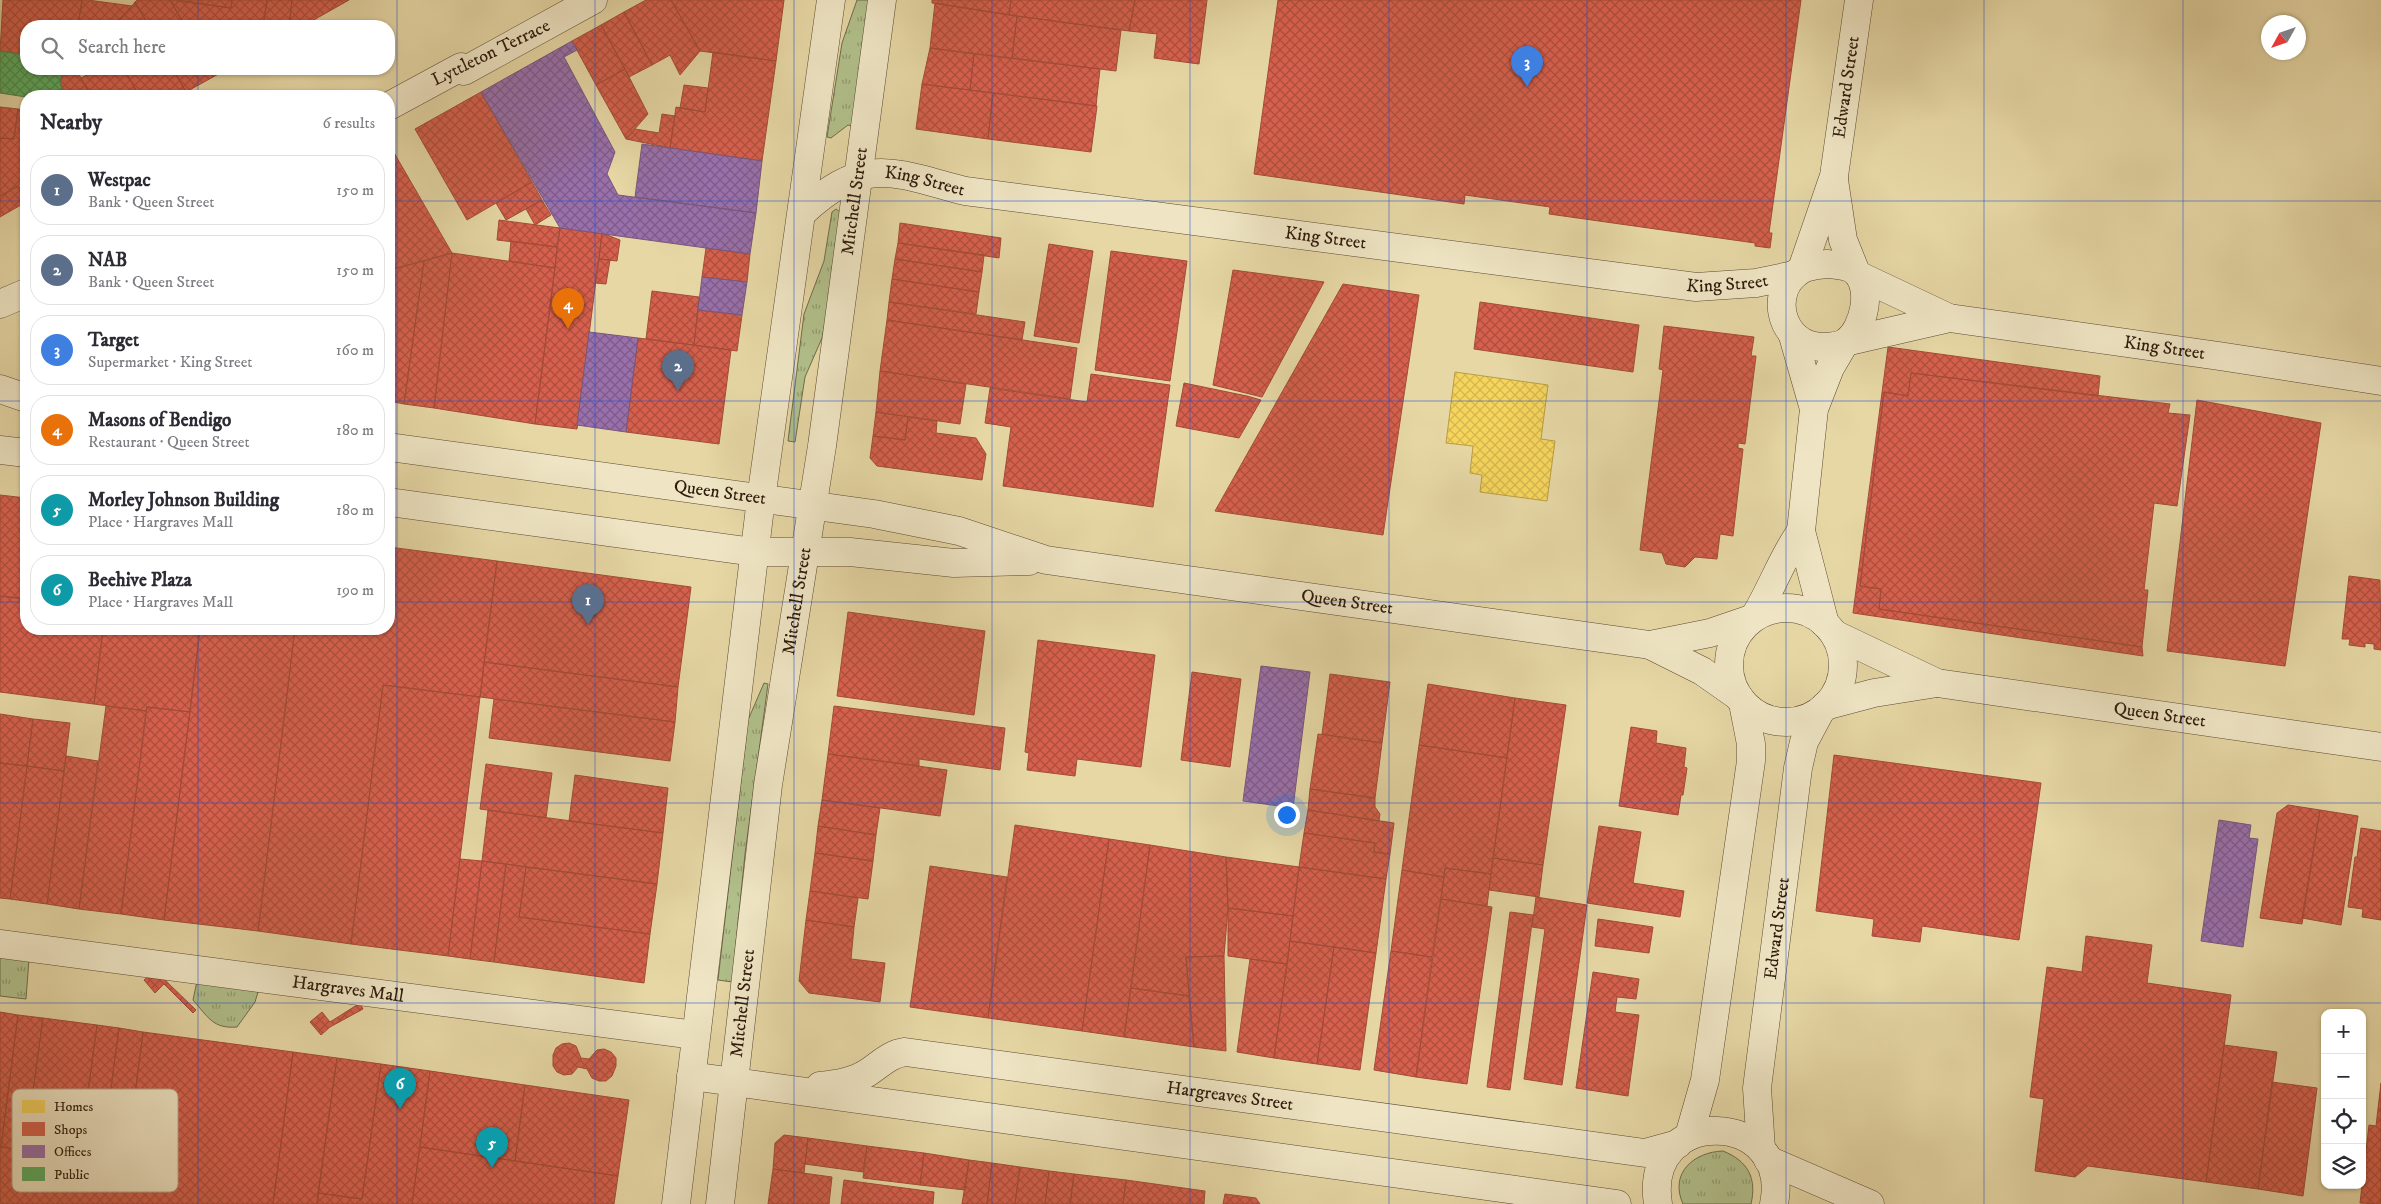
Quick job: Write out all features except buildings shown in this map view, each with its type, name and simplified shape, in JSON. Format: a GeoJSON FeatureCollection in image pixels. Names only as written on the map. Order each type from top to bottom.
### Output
{"type":"FeatureCollection","features":[{"type":"Feature","properties":{"kind":"street","name":"Lyttleton Terrace"},"geometry":{"type":"LineString","coordinates":[[395,103],[461,66],[464,71],[593,0]]}},
{"type":"Feature","properties":{"kind":"street"},"geometry":{"type":"LineString","coordinates":[[676,1204],[754,552],[803,212],[831,0]]}},
{"type":"Feature","properties":{"kind":"street","name":"Mitchell Street"},"geometry":{"type":"LineString","coordinates":[[720,1204],[768,786],[812,506],[882,0]]}},
{"type":"Feature","properties":{"kind":"street","name":"Edward Street"},"geometry":{"type":"LineString","coordinates":[[1798,272],[1834,176],[1859,0]]}},
{"type":"Feature","properties":{"kind":"street","name":"King Street"},"geometry":{"type":"LineString","coordinates":[[858,175],[877,172],[895,173],[965,191],[1696,287],[1756,283],[1798,272]]}},
{"type":"Feature","properties":{"kind":"street"},"geometry":{"type":"LineString","coordinates":[[803,212],[819,197],[858,175]]}},
{"type":"Feature","properties":{"kind":"street","name":"Edward Street"},"geometry":{"type":"LineString","coordinates":[[1834,176],[1843,240],[1857,273]]}},
{"type":"Feature","properties":{"kind":"street"},"geometry":{"type":"LineString","coordinates":[[1741,700],[1756,713],[1772,720],[1789,722],[1806,718],[1823,708],[1836,690],[1842,671],[1841,652],[1830,629],[1801,531],[1814,409],[1830,368],[1862,318],[1864,291],[1857,273],[1841,265],[1814,265],[1798,272],[1786,286],[1782,299],[1782,313],[1793,336],[1814,409]]}},
{"type":"Feature","properties":{"kind":"street","name":"King Street"},"geometry":{"type":"LineString","coordinates":[[1857,273],[1949,318],[2209,354],[2381,381]]}},
{"type":"Feature","properties":{"kind":"street","name":"King Street"},"geometry":{"type":"LineString","coordinates":[[1846,342],[1949,318]]}},
{"type":"Feature","properties":{"kind":"street"},"geometry":{"type":"LineString","coordinates":[[1793,336],[1815,346],[1846,342]]}},
{"type":"Feature","properties":{"kind":"street"},"geometry":{"type":"LineString","coordinates":[[0,389],[20,396]]}},
{"type":"Feature","properties":{"kind":"street","name":"Queen Street"},"geometry":{"type":"LineString","coordinates":[[395,448],[874,514],[959,531],[1046,560],[1650,645],[1710,633],[1753,617]]}},
{"type":"Feature","properties":{"kind":"street"},"geometry":{"type":"LineString","coordinates":[[0,450],[20,452]]}},
{"type":"Feature","properties":{"kind":"street","name":"Queen Street"},"geometry":{"type":"LineString","coordinates":[[395,503],[754,552],[850,552],[954,564],[1046,560]]}},
{"type":"Feature","properties":{"kind":"street"},"geometry":{"type":"LineString","coordinates":[[1658,1204],[1657,1191],[1660,1168],[1670,1151],[1683,1140],[1705,1080],[1751,761],[1751,744],[1741,700],[1731,681],[1728,664],[1731,646],[1739,631],[1753,617],[1776,579],[1785,553],[1801,531]]}},
{"type":"Feature","properties":{"kind":"street"},"geometry":{"type":"LineString","coordinates":[[1753,617],[1773,609],[1792,608],[1810,613],[1830,629]]}},
{"type":"Feature","properties":{"kind":"street","name":"Queen Street"},"geometry":{"type":"LineString","coordinates":[[1830,629],[1937,683]]}},
{"type":"Feature","properties":{"kind":"street","name":"Queen Street"},"geometry":{"type":"LineString","coordinates":[[1650,645],[1702,672],[1741,700]]}},
{"type":"Feature","properties":{"kind":"street","name":"Queen Street"},"geometry":{"type":"LineString","coordinates":[[1823,708],[1874,693],[1937,683],[2381,747]]}},
{"type":"Feature","properties":{"kind":"street","name":"Edward Street"},"geometry":{"type":"LineString","coordinates":[[1774,1204],[1776,1185],[1765,1155],[1757,1088],[1798,768],[1804,742],[1823,708]]}},
{"type":"Feature","properties":{"kind":"street","name":"Hargraves Mall"},"geometry":{"type":"LineString","coordinates":[[0,944],[695,1035]]}},
{"type":"Feature","properties":{"kind":"street"},"geometry":{"type":"LineString","coordinates":[[906,1052],[895,1065],[892,1085],[899,1097],[912,1106]]}},
{"type":"Feature","properties":{"kind":"street","name":"Hargreaves Street"},"geometry":{"type":"LineString","coordinates":[[789,1089],[836,1084],[853,1080],[866,1074],[890,1056],[906,1052],[1645,1153],[1705,1130],[1728,1131],[1751,1140],[1765,1155]]}},
{"type":"Feature","properties":{"kind":"street","name":"Hargreaves Street"},"geometry":{"type":"LineString","coordinates":[[691,1076],[1617,1204]]}},
{"type":"Feature","properties":{"kind":"street"},"geometry":{"type":"LineString","coordinates":[[1765,1155],[1870,1204]]}},
{"type":"Feature","properties":{"kind":"green space"},"geometry":{"type":"Polygon","coordinates":[[[857,0],[869,0],[852,126],[848,125],[831,138],[827,137],[842,43],[857,0]]]}},
{"type":"Feature","properties":{"kind":"green space"},"geometry":{"type":"Polygon","coordinates":[[[836,209],[840,212],[822,338],[805,377],[795,442],[788,441],[804,314],[824,261],[832,212],[836,209]]]}},
{"type":"Feature","properties":{"kind":"green space"},"geometry":{"type":"Polygon","coordinates":[[[764,683],[768,684],[745,854],[732,982],[718,980],[748,720],[764,683]]]}},
{"type":"Feature","properties":{"kind":"green space"},"geometry":{"type":"Polygon","coordinates":[[[0,955],[29,959],[26,999],[0,996],[0,955]]]}},
{"type":"Feature","properties":{"kind":"green space"},"geometry":{"type":"Polygon","coordinates":[[[244,979],[258,992],[255,1002],[237,1027],[216,1024],[207,1017],[193,1000],[197,981],[244,979]]]}},
{"type":"Feature","properties":{"kind":"green space"},"geometry":{"type":"Polygon","coordinates":[[[1723,1151],[1739,1160],[1749,1172],[1753,1186],[1751,1204],[1683,1204],[1679,1183],[1687,1166],[1703,1155],[1723,1151]]]}},
{"type":"Feature","properties":{"kind":"place","name":"Target"},"geometry":{"type":"Point","coordinates":[1527,87]}},
{"type":"Feature","properties":{"kind":"place","name":"Masons of Bendigo"},"geometry":{"type":"Point","coordinates":[568,329]}},
{"type":"Feature","properties":{"kind":"place","name":"NAB"},"geometry":{"type":"Point","coordinates":[678,391]}},
{"type":"Feature","properties":{"kind":"place","name":"Westpac"},"geometry":{"type":"Point","coordinates":[588,625]}},
{"type":"Feature","properties":{"kind":"place","name":"Beehive Plaza"},"geometry":{"type":"Point","coordinates":[400,1109]}},
{"type":"Feature","properties":{"kind":"place","name":"Morley Johnson Building"},"geometry":{"type":"Point","coordinates":[492,1168]}}]}
